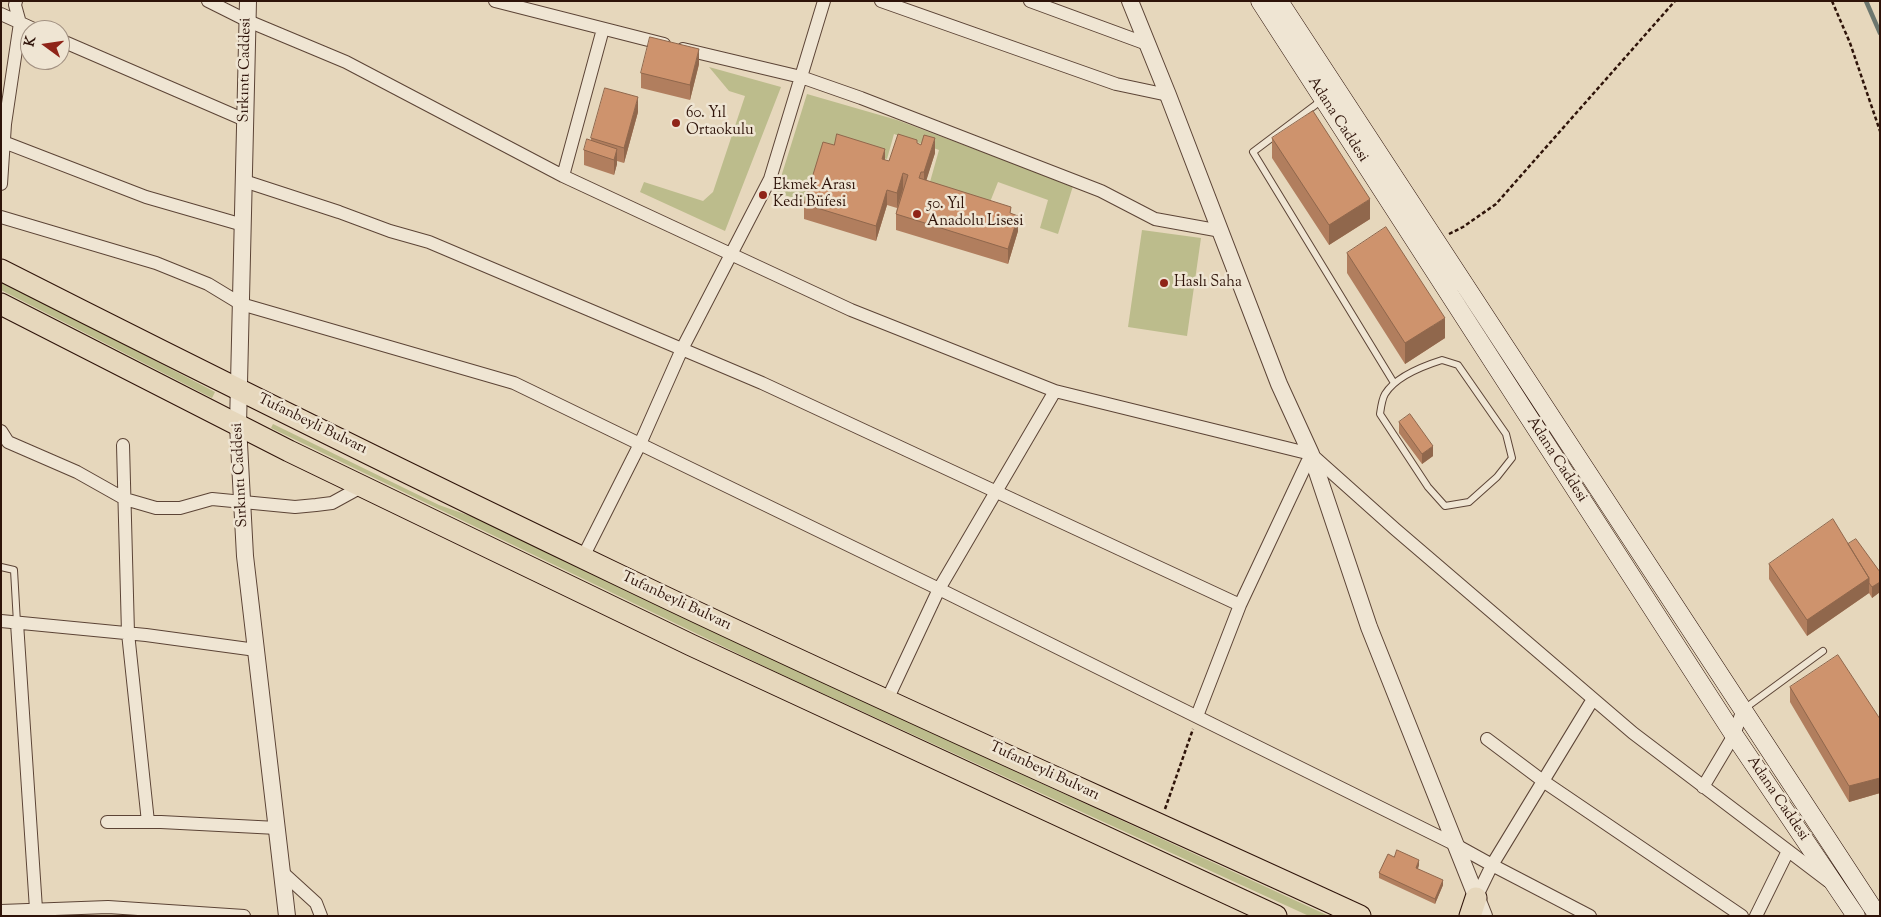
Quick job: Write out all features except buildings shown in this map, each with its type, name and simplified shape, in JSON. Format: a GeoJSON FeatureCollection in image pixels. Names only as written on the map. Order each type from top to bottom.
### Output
{"type":"FeatureCollection","features":[{"type":"Feature","properties":{"kind":"highway","name":"Tufanbeyli Bulvarı"},"geometry":{"type":"LineString","coordinates":[[1,270],[238,390],[583,557],[887,700],[1360,916]]}},
{"type":"Feature","properties":{"kind":"highway"},"geometry":{"type":"LineString","coordinates":[[1,304],[363,486],[691,646],[1276,916]]}},
{"type":"Feature","properties":{"kind":"main road","name":"Adana Caddesi"},"geometry":{"type":"LineString","coordinates":[[1260,1],[1734,735],[1856,916]]}},
{"type":"Feature","properties":{"kind":"main road"},"geometry":{"type":"LineString","coordinates":[[1279,1],[1878,916]]}},
{"type":"Feature","properties":{"kind":"street"},"geometry":{"type":"LineString","coordinates":[[1,184],[2,142],[20,23],[16,1]]}},
{"type":"Feature","properties":{"kind":"street"},"geometry":{"type":"LineString","coordinates":[[208,1],[248,21],[346,62],[563,176],[851,310],[1055,391],[1311,454],[1395,530],[1633,733],[1838,889]]}},
{"type":"Feature","properties":{"kind":"street","name":"Sırkıntı Caddesi"},"geometry":{"type":"LineString","coordinates":[[248,1],[238,424],[245,556],[287,916]]}},
{"type":"Feature","properties":{"kind":"street"},"geometry":{"type":"LineString","coordinates":[[583,557],[640,444],[682,349],[770,180],[824,1]]}},
{"type":"Feature","properties":{"kind":"street"},"geometry":{"type":"LineString","coordinates":[[881,1],[1116,84],[1168,95]]}},
{"type":"Feature","properties":{"kind":"street"},"geometry":{"type":"LineString","coordinates":[[1030,1],[1147,44]]}},
{"type":"Feature","properties":{"kind":"street"},"geometry":{"type":"LineString","coordinates":[[1130,1],[1280,384],[1311,454],[1369,627],[1454,844],[1476,911]]}},
{"type":"Feature","properties":{"kind":"street"},"geometry":{"type":"LineString","coordinates":[[502,2],[801,78],[861,98],[1101,191],[1155,219],[1221,231]]}},
{"type":"Feature","properties":{"kind":"street"},"geometry":{"type":"LineString","coordinates":[[1,14],[20,23]]}},
{"type":"Feature","properties":{"kind":"street"},"geometry":{"type":"LineString","coordinates":[[563,176],[603,29]]}},
{"type":"Feature","properties":{"kind":"street"},"geometry":{"type":"LineString","coordinates":[[70,44],[245,120]]}},
{"type":"Feature","properties":{"kind":"street"},"geometry":{"type":"LineString","coordinates":[[2,142],[146,198],[242,225]]}},
{"type":"Feature","properties":{"kind":"street"},"geometry":{"type":"LineString","coordinates":[[244,181],[390,231],[429,242],[762,383],[1240,605]]}},
{"type":"Feature","properties":{"kind":"street"},"geometry":{"type":"LineString","coordinates":[[1,217],[156,263],[208,284],[241,304],[514,383],[1197,716],[1454,844],[1590,916]]}},
{"type":"Feature","properties":{"kind":"street"},"geometry":{"type":"LineString","coordinates":[[887,700],[939,589],[1055,391]]}},
{"type":"Feature","properties":{"kind":"street"},"geometry":{"type":"LineString","coordinates":[[1,431],[8,442],[77,472],[125,499],[156,508],[180,508],[212,499],[295,507],[316,505],[332,503],[363,486]]}},
{"type":"Feature","properties":{"kind":"street"},"geometry":{"type":"LineString","coordinates":[[124,445],[128,633],[148,822]]}},
{"type":"Feature","properties":{"kind":"street"},"geometry":{"type":"LineString","coordinates":[[1197,716],[1240,605],[1311,454]]}},
{"type":"Feature","properties":{"kind":"street"},"geometry":{"type":"LineString","coordinates":[[1,621],[128,633],[256,650]]}},
{"type":"Feature","properties":{"kind":"street"},"geometry":{"type":"LineString","coordinates":[[17,623],[36,909]]}},
{"type":"Feature","properties":{"kind":"street"},"geometry":{"type":"LineString","coordinates":[[1476,911],[1492,865],[1593,699]]}},
{"type":"Feature","properties":{"kind":"street"},"geometry":{"type":"LineString","coordinates":[[1703,787],[1734,735],[1743,709]]}},
{"type":"Feature","properties":{"kind":"street"},"geometry":{"type":"LineString","coordinates":[[1487,739],[1543,781],[1742,916]]}},
{"type":"Feature","properties":{"kind":"street"},"geometry":{"type":"LineString","coordinates":[[107,822],[277,828]]}},
{"type":"Feature","properties":{"kind":"street"},"geometry":{"type":"LineString","coordinates":[[1756,916],[1788,851]]}},
{"type":"Feature","properties":{"kind":"street"},"geometry":{"type":"LineString","coordinates":[[282,872],[316,903],[321,916]]}},
{"type":"Feature","properties":{"kind":"street"},"geometry":{"type":"LineString","coordinates":[[1,910],[36,909],[76,912],[108,907],[165,913],[244,916]]}},
{"type":"Feature","properties":{"kind":"lane"},"geometry":{"type":"LineString","coordinates":[[1323,99],[1253,152],[1394,383]]}},
{"type":"Feature","properties":{"kind":"lane"},"geometry":{"type":"LineString","coordinates":[[1442,360],[1458,364],[1506,434],[1512,458],[1497,477],[1469,502],[1445,506],[1428,487],[1380,414],[1384,395],[1394,383],[1424,366],[1442,360]]}},
{"type":"Feature","properties":{"kind":"lane"},"geometry":{"type":"LineString","coordinates":[[1,566],[14,570],[17,623]]}},
{"type":"Feature","properties":{"kind":"lane"},"geometry":{"type":"LineString","coordinates":[[1743,709],[1822,651]]}},
{"type":"Feature","properties":{"kind":"path"},"geometry":{"type":"LineString","coordinates":[[1436,240],[1463,227],[1496,204],[1675,1]]}},
{"type":"Feature","properties":{"kind":"path"},"geometry":{"type":"LineString","coordinates":[[1832,1],[1850,43],[1880,131]]}},
{"type":"Feature","properties":{"kind":"path"},"geometry":{"type":"LineString","coordinates":[[1159,825],[1197,716]]}},
{"type":"Feature","properties":{"kind":"green space"},"geometry":{"type":"Polygon","coordinates":[[[709,67],[781,87],[725,231],[640,192],[644,182],[703,201],[713,192],[745,96],[729,91],[709,67]]]}},
{"type":"Feature","properties":{"kind":"green space"},"geometry":{"type":"Polygon","coordinates":[[[807,94],[897,120],[1073,186],[1058,234],[1040,228],[1048,200],[998,182],[988,207],[928,189],[939,150],[894,134],[887,159],[835,146],[806,201],[776,193],[807,94]]]}},
{"type":"Feature","properties":{"kind":"green space","name":"Haslı Saha"},"geometry":{"type":"Polygon","coordinates":[[[1142,230],[1201,238],[1187,336],[1128,327],[1142,230]]]}},
{"type":"Feature","properties":{"kind":"green space"},"geometry":{"type":"Polygon","coordinates":[[[1,280],[215,392],[212,398],[1,290],[1,280]]]}},
{"type":"Feature","properties":{"kind":"green space"},"geometry":{"type":"Polygon","coordinates":[[[273,424],[439,505],[476,518],[776,661],[1329,916],[1309,916],[774,671],[271,428],[273,424]]]}},
{"type":"Feature","properties":{"kind":"waterway"},"geometry":{"type":"LineString","coordinates":[[1866,1],[1880,33]]}},
{"type":"Feature","properties":{"kind":"place","name":"60. Yıl Ortaokulu"},"geometry":{"type":"Point","coordinates":[676,123]}},
{"type":"Feature","properties":{"kind":"place","name":"Ekmek Arası Kedi Büfesi"},"geometry":{"type":"Point","coordinates":[763,195]}},
{"type":"Feature","properties":{"kind":"place","name":"50. Yıl Anadolu Lisesi"},"geometry":{"type":"Point","coordinates":[917,214]}},
{"type":"Feature","properties":{"kind":"place","name":"Haslı Saha"},"geometry":{"type":"Point","coordinates":[1164,283]}}]}
